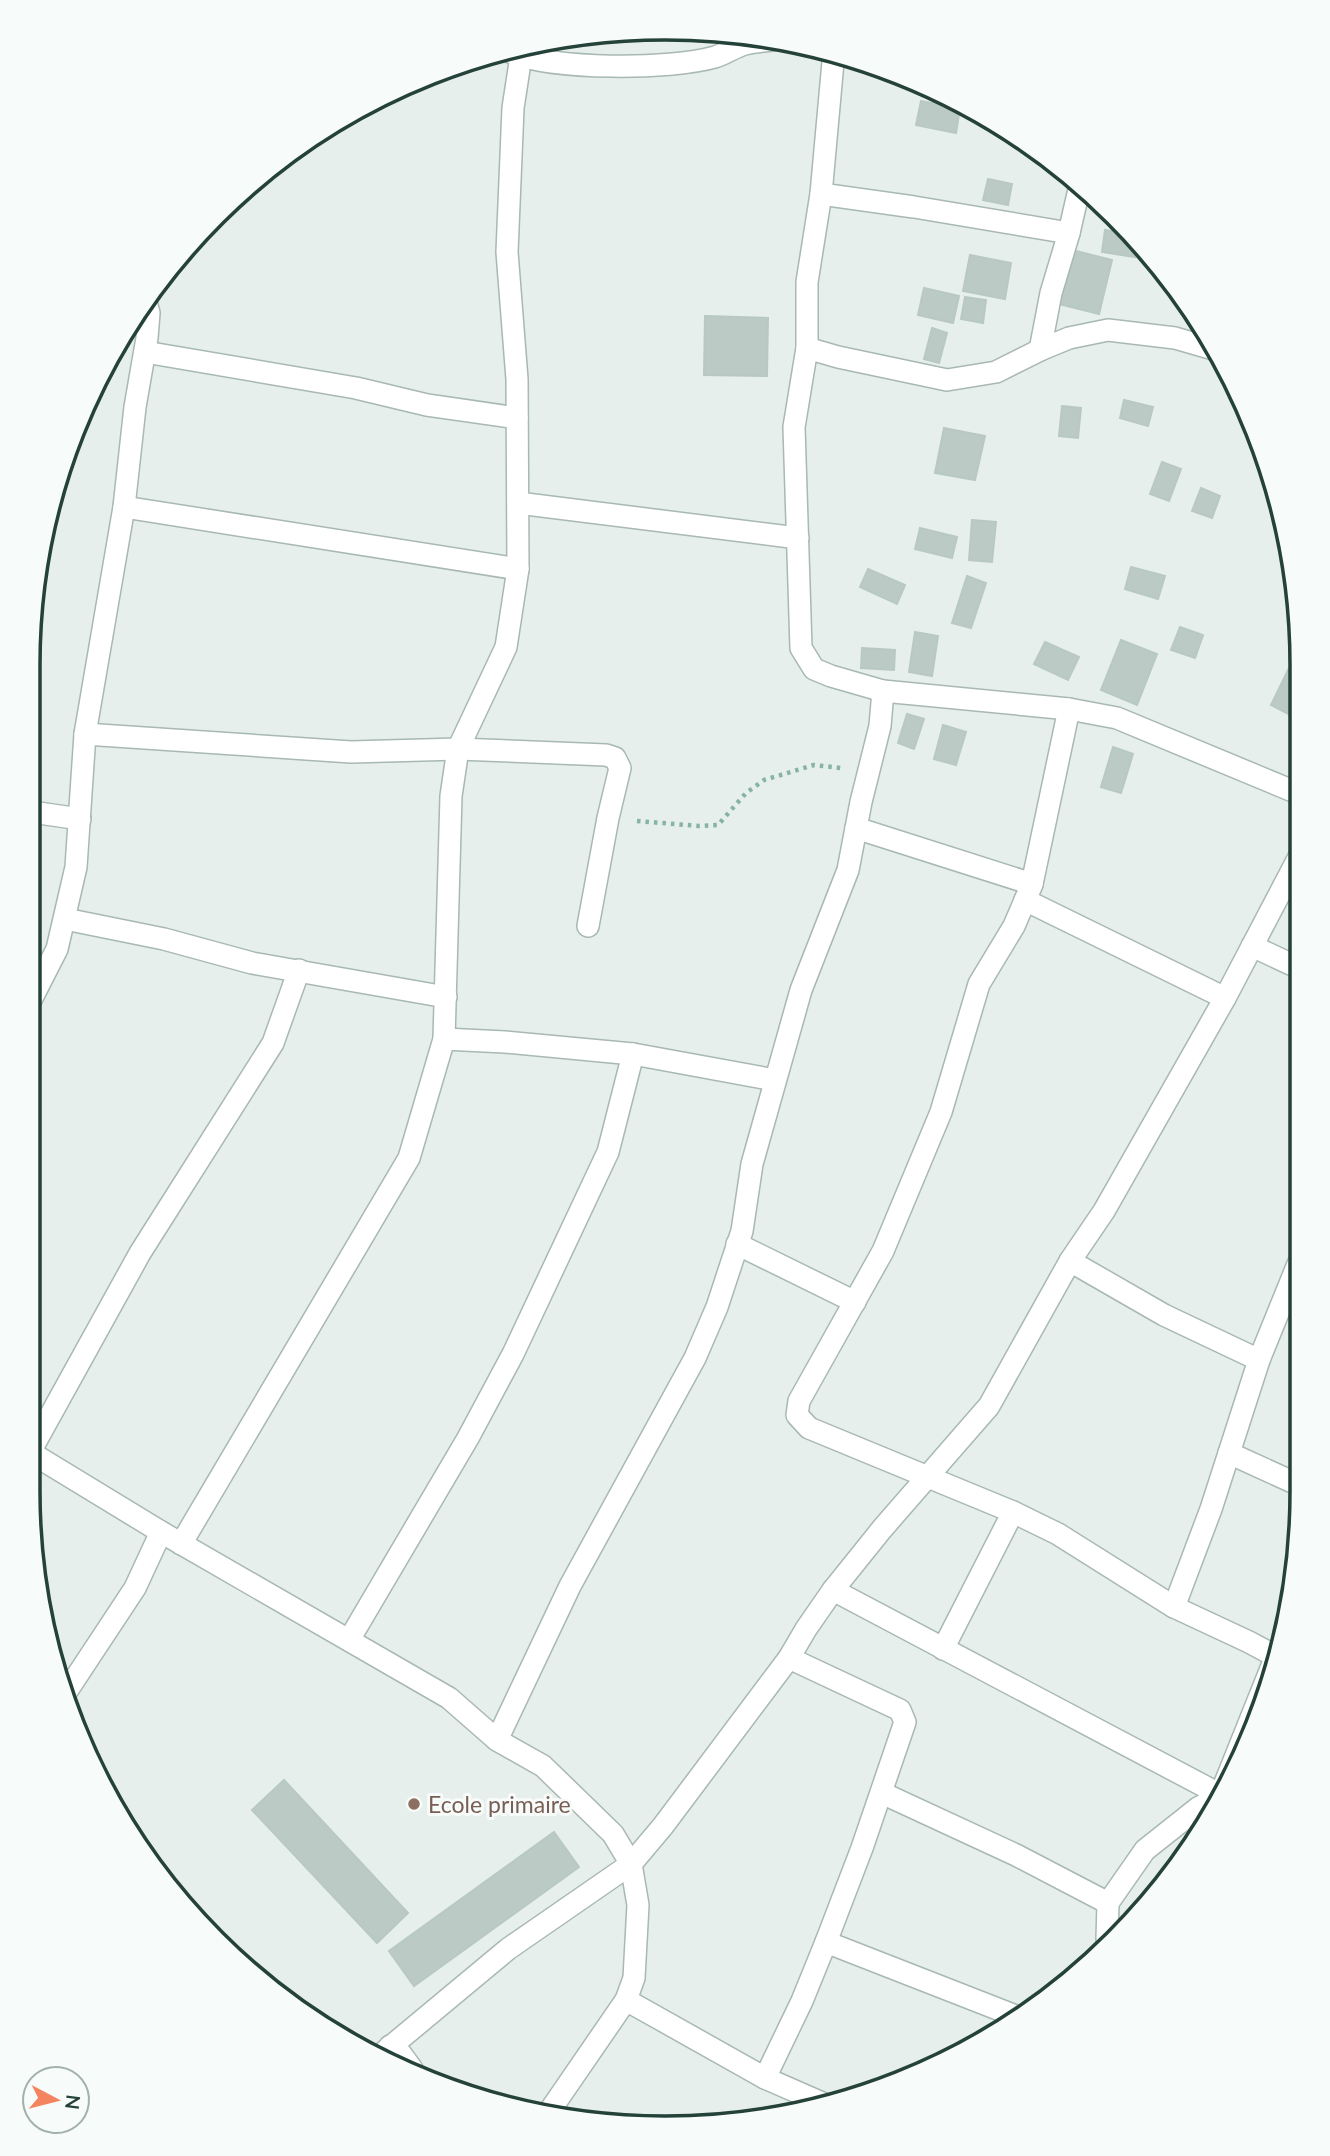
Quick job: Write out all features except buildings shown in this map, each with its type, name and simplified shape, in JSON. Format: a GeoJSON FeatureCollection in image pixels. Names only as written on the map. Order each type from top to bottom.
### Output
{"type":"FeatureCollection","features":[{"type":"Feature","properties":{"kind":"street"},"geometry":{"type":"LineString","coordinates":[[527,56],[568,63],[629,66],[715,57],[741,45]]}},
{"type":"Feature","properties":{"kind":"street"},"geometry":{"type":"LineString","coordinates":[[181,1544],[409,1158],[444,1039],[451,796],[458,749],[506,647],[518,569],[517,379],[507,252],[514,59]]}},
{"type":"Feature","properties":{"kind":"street"},"geometry":{"type":"LineString","coordinates":[[833,64],[821,194],[807,282],[807,348],[794,427],[801,648],[814,669],[883,691],[1069,709],[1116,718],[1290,790]]}},
{"type":"Feature","properties":{"kind":"street"},"geometry":{"type":"LineString","coordinates":[[821,194],[1069,233]]}},
{"type":"Feature","properties":{"kind":"street"},"geometry":{"type":"LineString","coordinates":[[1040,350],[1051,293],[1078,196]]}},
{"type":"Feature","properties":{"kind":"street"},"geometry":{"type":"LineString","coordinates":[[40,982],[57,949],[76,867],[85,734],[124,508],[149,314]]}},
{"type":"Feature","properties":{"kind":"street"},"geometry":{"type":"LineString","coordinates":[[807,348],[838,358],[947,380],[996,372],[1069,338],[1108,330],[1175,338],[1201,346]]}},
{"type":"Feature","properties":{"kind":"street"},"geometry":{"type":"LineString","coordinates":[[145,352],[356,388],[427,405],[517,418]]}},
{"type":"Feature","properties":{"kind":"street"},"geometry":{"type":"LineString","coordinates":[[518,503],[798,538]]}},
{"type":"Feature","properties":{"kind":"street"},"geometry":{"type":"LineString","coordinates":[[124,508],[518,569]]}},
{"type":"Feature","properties":{"kind":"street"},"geometry":{"type":"LineString","coordinates":[[497,1740],[570,1586],[695,1358],[717,1307],[742,1231],[752,1164],[801,990],[848,870],[880,726],[883,691]]}},
{"type":"Feature","properties":{"kind":"street"},"geometry":{"type":"LineString","coordinates":[[1069,709],[1029,892],[1014,926],[979,984],[941,1112],[883,1251],[799,1401],[797,1415],[809,1428],[1013,1512],[1058,1534],[1174,1607],[1268,1652]]}},
{"type":"Feature","properties":{"kind":"street"},"geometry":{"type":"LineString","coordinates":[[85,734],[351,752],[458,749],[606,755],[615,758],[620,768],[588,926]]}},
{"type":"Feature","properties":{"kind":"street"},"geometry":{"type":"LineString","coordinates":[[40,813],[80,819]]}},
{"type":"Feature","properties":{"kind":"street"},"geometry":{"type":"LineString","coordinates":[[856,828],[1029,892],[1225,998]]}},
{"type":"Feature","properties":{"kind":"street"},"geometry":{"type":"LineString","coordinates":[[386,2049],[508,1949],[631,1864],[663,1826],[789,1658],[833,1590],[989,1406],[1070,1261],[1104,1211],[1225,998],[1290,874]]}},
{"type":"Feature","properties":{"kind":"street"},"geometry":{"type":"LineString","coordinates":[[65,919],[164,939],[252,963],[446,997]]}},
{"type":"Feature","properties":{"kind":"street"},"geometry":{"type":"LineString","coordinates":[[1252,946],[1290,964]]}},
{"type":"Feature","properties":{"kind":"street"},"geometry":{"type":"LineString","coordinates":[[40,1431],[140,1253],[274,1043],[299,970]]}},
{"type":"Feature","properties":{"kind":"street"},"geometry":{"type":"LineString","coordinates":[[444,1039],[633,1054],[775,1080]]}},
{"type":"Feature","properties":{"kind":"street"},"geometry":{"type":"LineString","coordinates":[[349,1640],[468,1438],[519,1342],[608,1152],[633,1054]]}},
{"type":"Feature","properties":{"kind":"street"},"geometry":{"type":"LineString","coordinates":[[737,1244],[855,1301]]}},
{"type":"Feature","properties":{"kind":"street"},"geometry":{"type":"LineString","coordinates":[[1070,1261],[1164,1315],[1259,1360]]}},
{"type":"Feature","properties":{"kind":"street"},"geometry":{"type":"LineString","coordinates":[[1174,1607],[1211,1509],[1259,1360],[1290,1284]]}},
{"type":"Feature","properties":{"kind":"street"},"geometry":{"type":"LineString","coordinates":[[1228,1453],[1290,1481]]}},
{"type":"Feature","properties":{"kind":"street"},"geometry":{"type":"LineString","coordinates":[[40,1458],[181,1544],[449,1698],[497,1740],[542,1766],[613,1834],[631,1864],[638,1905],[634,1978],[626,2000],[553,2106]]}},
{"type":"Feature","properties":{"kind":"street"},"geometry":{"type":"LineString","coordinates":[[943,1648],[1013,1512]]}},
{"type":"Feature","properties":{"kind":"street"},"geometry":{"type":"LineString","coordinates":[[71,1685],[135,1588],[161,1532]]}},
{"type":"Feature","properties":{"kind":"street"},"geometry":{"type":"LineString","coordinates":[[833,1590],[1212,1792]]}},
{"type":"Feature","properties":{"kind":"street"},"geometry":{"type":"LineString","coordinates":[[765,2078],[802,2001],[826,1942],[882,1793],[905,1722],[900,1710],[789,1658]]}},
{"type":"Feature","properties":{"kind":"street"},"geometry":{"type":"LineString","coordinates":[[882,1793],[1016,1855],[1108,1903]]}},
{"type":"Feature","properties":{"kind":"street"},"geometry":{"type":"LineString","coordinates":[[1107,1933],[1108,1903],[1145,1850],[1206,1803]]}},
{"type":"Feature","properties":{"kind":"street"},"geometry":{"type":"LineString","coordinates":[[826,1942],[1007,2013]]}},
{"type":"Feature","properties":{"kind":"street"},"geometry":{"type":"LineString","coordinates":[[626,2000],[765,2078],[811,2098]]}},
{"type":"Feature","properties":{"kind":"street"},"geometry":{"type":"LineString","coordinates":[[386,2049],[401,2054],[404,2058]]}},
{"type":"Feature","properties":{"kind":"path"},"geometry":{"type":"LineString","coordinates":[[608,818],[699,826],[718,825],[746,793],[764,780],[814,765],[869,771]]}},
{"type":"Feature","properties":{"kind":"place","name":"Ecole primaire"},"geometry":{"type":"Point","coordinates":[414,1804]}}]}
